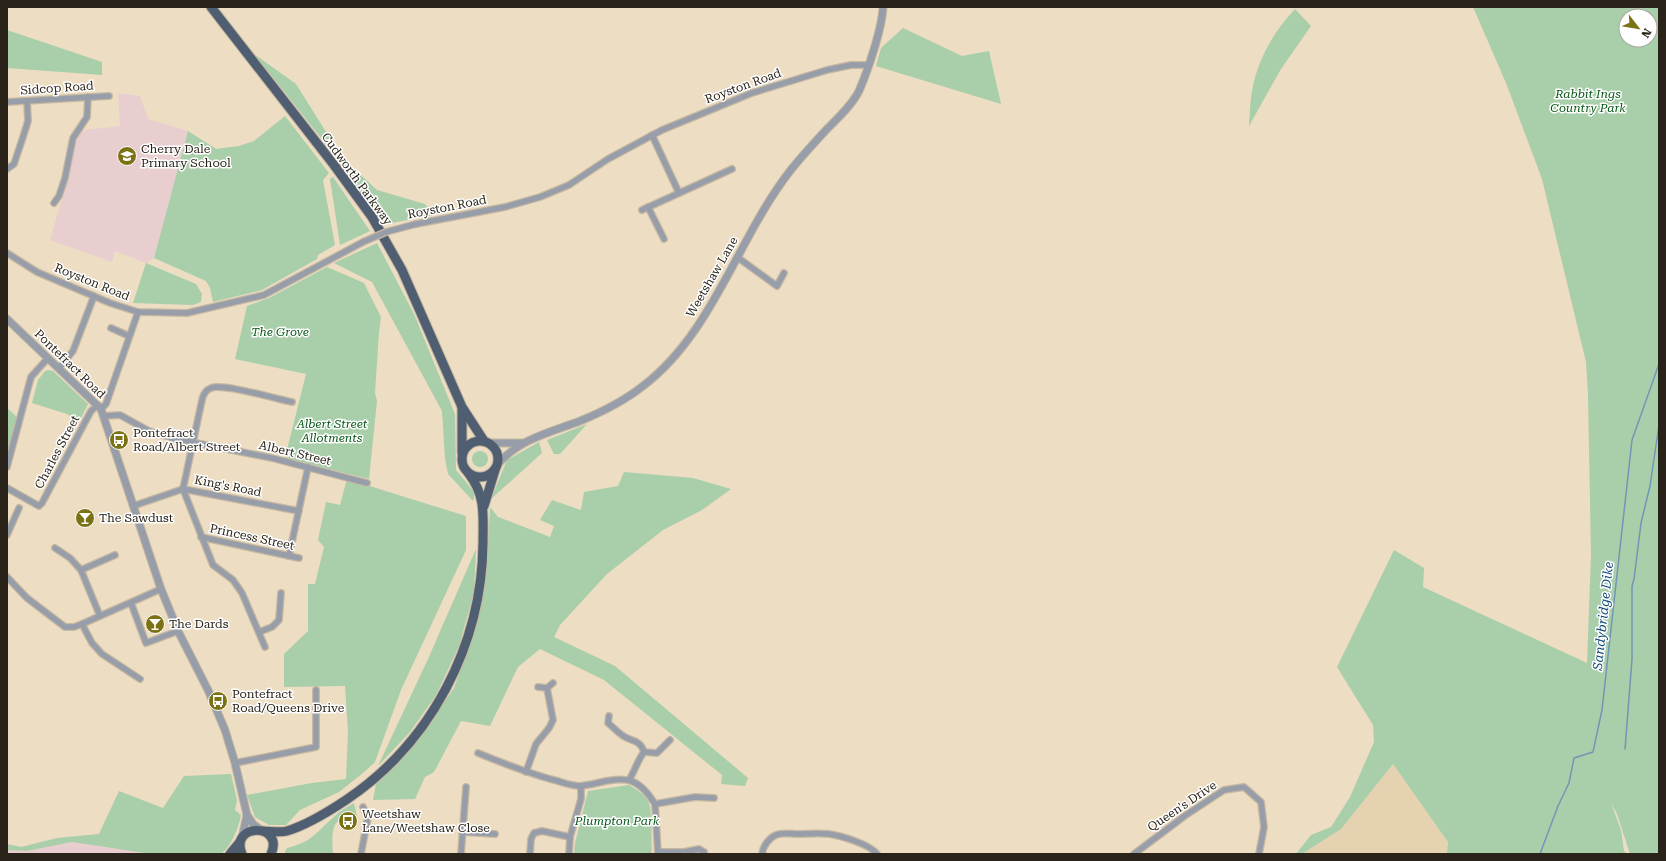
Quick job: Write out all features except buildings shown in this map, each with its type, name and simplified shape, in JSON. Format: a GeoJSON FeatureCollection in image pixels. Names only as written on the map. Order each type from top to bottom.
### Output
{"type":"FeatureCollection","features":[{"type":"Feature","properties":{"kind":"highway","name":"Cudworth Parkway"},"geometry":{"type":"LineString","coordinates":[[211,7],[372,217],[402,270],[462,407],[487,442],[497,452],[497,467],[483,509]]}},
{"type":"Feature","properties":{"kind":"highway","name":"Cudworth Parkway"},"geometry":{"type":"LineString","coordinates":[[262,830],[285,832],[327,811],[367,784],[402,751],[420,729],[442,696],[455,672],[470,632],[476,607],[482,558],[483,509],[480,492],[465,469],[462,457],[462,407]]}},
{"type":"Feature","properties":{"kind":"highway"},"geometry":{"type":"LineString","coordinates":[[462,457],[467,446],[478,440],[487,442]]}},
{"type":"Feature","properties":{"kind":"highway"},"geometry":{"type":"LineString","coordinates":[[469,474],[480,477],[486,476],[497,467]]}},
{"type":"Feature","properties":{"kind":"highway"},"geometry":{"type":"LineString","coordinates":[[230,854],[250,831],[262,830],[267,833],[272,840],[273,852]]}},
{"type":"Feature","properties":{"kind":"highway"},"geometry":{"type":"LineString","coordinates":[[273,852],[285,832]]}},
{"type":"Feature","properties":{"kind":"highway"},"geometry":{"type":"LineString","coordinates":[[241,840],[242,854]]}},
{"type":"Feature","properties":{"kind":"street","name":"Weetshaw Lane"},"geometry":{"type":"LineString","coordinates":[[497,467],[503,458],[523,442],[581,420],[612,406],[642,387],[666,366],[690,338],[771,198],[790,171],[844,111],[858,92],[877,37],[883,7]]}},
{"type":"Feature","properties":{"kind":"street","name":"Royston Road"},"geometry":{"type":"LineString","coordinates":[[7,253],[37,272],[94,296],[138,312],[187,313],[264,295],[363,242],[386,232],[416,224],[505,207],[540,197],[569,184],[608,159],[652,135],[760,90],[851,64],[868,65]]}},
{"type":"Feature","properties":{"kind":"street","name":"Sidcop Road"},"geometry":{"type":"LineString","coordinates":[[7,102],[109,96]]}},
{"type":"Feature","properties":{"kind":"street"},"geometry":{"type":"LineString","coordinates":[[54,203],[59,196],[65,178],[73,138],[87,117],[88,97]]}},
{"type":"Feature","properties":{"kind":"street"},"geometry":{"type":"LineString","coordinates":[[7,169],[14,164],[25,132],[28,121],[27,101]]}},
{"type":"Feature","properties":{"kind":"street"},"geometry":{"type":"LineString","coordinates":[[652,135],[679,193]]}},
{"type":"Feature","properties":{"kind":"street"},"geometry":{"type":"LineString","coordinates":[[642,210],[732,169]]}},
{"type":"Feature","properties":{"kind":"street"},"geometry":{"type":"LineString","coordinates":[[648,207],[664,239]]}},
{"type":"Feature","properties":{"kind":"street"},"geometry":{"type":"LineString","coordinates":[[737,257],[777,286],[784,274]]}},
{"type":"Feature","properties":{"kind":"street"},"geometry":{"type":"LineString","coordinates":[[59,368],[74,351],[94,296]]}},
{"type":"Feature","properties":{"kind":"street"},"geometry":{"type":"LineString","coordinates":[[101,410],[106,404],[138,312]]}},
{"type":"Feature","properties":{"kind":"street","name":"Pontefract Road"},"geometry":{"type":"LineString","coordinates":[[7,319],[101,410],[161,590],[225,730],[235,763],[247,815],[253,824],[262,830]]}},
{"type":"Feature","properties":{"kind":"street"},"geometry":{"type":"LineString","coordinates":[[111,328],[129,336]]}},
{"type":"Feature","properties":{"kind":"street"},"geometry":{"type":"LineString","coordinates":[[7,467],[31,377],[48,358]]}},
{"type":"Feature","properties":{"kind":"street"},"geometry":{"type":"LineString","coordinates":[[265,647],[242,593],[233,580],[213,565],[183,489],[203,395],[212,388],[226,388],[292,402]]}},
{"type":"Feature","properties":{"kind":"street","name":"Albert Street"},"geometry":{"type":"LineString","coordinates":[[101,410],[120,415],[154,432],[192,442],[308,467],[367,483]]}},
{"type":"Feature","properties":{"kind":"street","name":"Charles Street"},"geometry":{"type":"LineString","coordinates":[[7,488],[39,506],[91,411],[101,410]]}},
{"type":"Feature","properties":{"kind":"street","name":"Weetshaw Lane"},"geometry":{"type":"LineString","coordinates":[[487,442],[523,442]]}},
{"type":"Feature","properties":{"kind":"street"},"geometry":{"type":"LineString","coordinates":[[289,556],[308,467]]}},
{"type":"Feature","properties":{"kind":"street","name":"King's Road"},"geometry":{"type":"LineString","coordinates":[[132,506],[183,489],[299,511]]}},
{"type":"Feature","properties":{"kind":"street"},"geometry":{"type":"LineString","coordinates":[[7,535],[19,508]]}},
{"type":"Feature","properties":{"kind":"street","name":"Princess Street"},"geometry":{"type":"LineString","coordinates":[[201,537],[299,558]]}},
{"type":"Feature","properties":{"kind":"street"},"geometry":{"type":"LineString","coordinates":[[55,548],[70,558],[82,570],[100,616]]}},
{"type":"Feature","properties":{"kind":"street"},"geometry":{"type":"LineString","coordinates":[[82,570],[116,555]]}},
{"type":"Feature","properties":{"kind":"street"},"geometry":{"type":"LineString","coordinates":[[7,577],[27,598],[64,627],[74,627],[82,624],[161,590]]}},
{"type":"Feature","properties":{"kind":"street"},"geometry":{"type":"LineString","coordinates":[[259,632],[272,627],[279,620],[281,593]]}},
{"type":"Feature","properties":{"kind":"street"},"geometry":{"type":"LineString","coordinates":[[131,603],[146,643],[178,630]]}},
{"type":"Feature","properties":{"kind":"street"},"geometry":{"type":"LineString","coordinates":[[82,624],[92,643],[102,654],[140,679]]}},
{"type":"Feature","properties":{"kind":"street"},"geometry":{"type":"LineString","coordinates":[[538,687],[547,688],[553,683]]}},
{"type":"Feature","properties":{"kind":"street"},"geometry":{"type":"LineString","coordinates":[[526,772],[536,744],[549,728],[553,720],[547,688]]}},
{"type":"Feature","properties":{"kind":"street"},"geometry":{"type":"LineString","coordinates":[[235,763],[316,747],[316,690]]}},
{"type":"Feature","properties":{"kind":"street"},"geometry":{"type":"LineString","coordinates":[[609,716],[608,723],[625,737],[631,738],[642,746],[644,752]]}},
{"type":"Feature","properties":{"kind":"street"},"geometry":{"type":"LineString","coordinates":[[644,752],[657,753],[670,740]]}},
{"type":"Feature","properties":{"kind":"street"},"geometry":{"type":"LineString","coordinates":[[629,780],[634,773],[638,760],[644,752]]}},
{"type":"Feature","properties":{"kind":"street"},"geometry":{"type":"LineString","coordinates":[[478,754],[526,772],[570,785],[581,786],[602,781],[629,780],[635,782],[644,790],[655,804],[659,853],[684,852],[699,849],[704,852]]}},
{"type":"Feature","properties":{"kind":"street"},"geometry":{"type":"LineString","coordinates":[[569,854],[570,837],[581,799],[581,786]]}},
{"type":"Feature","properties":{"kind":"street"},"geometry":{"type":"LineString","coordinates":[[461,854],[466,787]]}},
{"type":"Feature","properties":{"kind":"street","name":"Queen's Drive"},"geometry":{"type":"LineString","coordinates":[[1134,854],[1140,848],[1186,815],[1224,790],[1244,787],[1261,802],[1264,827],[1258,854]]}},
{"type":"Feature","properties":{"kind":"street"},"geometry":{"type":"LineString","coordinates":[[655,804],[695,797],[714,798]]}},
{"type":"Feature","properties":{"kind":"street"},"geometry":{"type":"LineString","coordinates":[[361,854],[368,817],[363,807]]}},
{"type":"Feature","properties":{"kind":"street","name":"Pontefract Road"},"geometry":{"type":"LineString","coordinates":[[241,840],[247,815]]}},
{"type":"Feature","properties":{"kind":"street"},"geometry":{"type":"LineString","coordinates":[[530,854],[531,839],[534,833],[542,831],[570,837]]}},
{"type":"Feature","properties":{"kind":"street"},"geometry":{"type":"LineString","coordinates":[[462,832],[495,834]]}},
{"type":"Feature","properties":{"kind":"street"},"geometry":{"type":"LineString","coordinates":[[762,854],[768,840],[776,834],[830,834],[865,845],[874,850],[877,854]]}},
{"type":"Feature","properties":{"kind":"shaded area","name":"Cherry Dale Primary School"},"geometry":{"type":"Polygon","coordinates":[[[118,93],[140,96],[148,119],[188,131],[154,258],[146,263],[115,251],[112,262],[50,240],[67,182],[78,131],[120,126],[118,93]]]}},
{"type":"Feature","properties":{"kind":"shaded area"},"geometry":{"type":"Polygon","coordinates":[[[1393,764],[1448,842],[1447,854],[1302,854],[1341,829],[1393,764]]]}},
{"type":"Feature","properties":{"kind":"shaded area"},"geometry":{"type":"Polygon","coordinates":[[[72,842],[151,854],[7,854],[7,850],[27,851],[72,842]]]}},
{"type":"Feature","properties":{"kind":"green space","name":"Rabbit Ings Country Park"},"geometry":{"type":"Polygon","coordinates":[[[1473,7],[1659,7],[1659,854],[1630,854],[1617,814],[1611,803],[1621,830],[1624,851],[1627,854],[1447,854],[1448,842],[1393,764],[1341,829],[1302,854],[1296,854],[1311,835],[1331,827],[1350,797],[1374,742],[1373,725],[1337,667],[1394,550],[1424,568],[1423,587],[1587,663],[1591,555],[1586,362],[1542,179],[1506,83],[1473,7]]]}},
{"type":"Feature","properties":{"kind":"green space"},"geometry":{"type":"Polygon","coordinates":[[[1295,9],[1311,26],[1281,69],[1249,126],[1252,91],[1259,65],[1269,44],[1295,9]]]}},
{"type":"Feature","properties":{"kind":"green space"},"geometry":{"type":"Polygon","coordinates":[[[903,28],[962,56],[989,51],[1001,104],[876,66],[881,48],[903,28]]]}},
{"type":"Feature","properties":{"kind":"green space"},"geometry":{"type":"Polygon","coordinates":[[[7,30],[102,62],[102,75],[7,68],[7,30]]]}},
{"type":"Feature","properties":{"kind":"green space"},"geometry":{"type":"Polygon","coordinates":[[[254,54],[296,84],[343,159],[377,190],[425,204],[433,215],[382,225],[346,169],[254,54]]]}},
{"type":"Feature","properties":{"kind":"green space"},"geometry":{"type":"Polygon","coordinates":[[[285,116],[329,173],[323,180],[335,245],[318,255],[317,259],[262,290],[213,302],[210,288],[206,281],[154,258],[188,131],[216,149],[239,146],[254,141],[285,116]]]}},
{"type":"Feature","properties":{"kind":"green space"},"geometry":{"type":"Polygon","coordinates":[[[333,177],[370,231],[340,245],[330,179],[333,177]]]}},
{"type":"Feature","properties":{"kind":"green space"},"geometry":{"type":"Polygon","coordinates":[[[377,243],[414,314],[455,414],[456,470],[475,493],[473,501],[448,474],[445,459],[442,411],[372,282],[334,263],[377,243]]]}},
{"type":"Feature","properties":{"kind":"green space"},"geometry":{"type":"Polygon","coordinates":[[[146,263],[196,284],[202,294],[201,302],[193,305],[133,303],[146,263]]]}},
{"type":"Feature","properties":{"kind":"green space"},"geometry":{"type":"Polygon","coordinates":[[[327,267],[364,283],[381,317],[375,393],[377,401],[369,479],[285,458],[306,374],[235,359],[247,306],[269,298],[327,267]]]}},
{"type":"Feature","properties":{"kind":"green space"},"geometry":{"type":"Polygon","coordinates":[[[45,371],[53,371],[88,404],[79,422],[67,414],[32,403],[38,380],[45,371]]]}},
{"type":"Feature","properties":{"kind":"green space"},"geometry":{"type":"Polygon","coordinates":[[[7,408],[17,417],[7,457],[7,408]]]}},
{"type":"Feature","properties":{"kind":"green space"},"geometry":{"type":"Polygon","coordinates":[[[587,424],[560,454],[554,454],[547,440],[587,424]]]}},
{"type":"Feature","properties":{"kind":"green space"},"geometry":{"type":"Polygon","coordinates":[[[539,442],[542,453],[491,499],[507,460],[539,442]]]}},
{"type":"Feature","properties":{"kind":"green space"},"geometry":{"type":"Polygon","coordinates":[[[477,451],[483,451],[488,456],[486,465],[483,467],[477,467],[472,462],[472,456],[477,451]]]}},
{"type":"Feature","properties":{"kind":"green space"},"geometry":{"type":"Polygon","coordinates":[[[624,472],[693,478],[731,489],[702,510],[663,530],[607,574],[560,625],[554,637],[615,666],[748,778],[745,786],[721,784],[722,775],[604,680],[540,649],[518,667],[490,726],[461,721],[434,772],[425,777],[415,799],[373,800],[376,784],[417,741],[454,688],[475,629],[487,567],[490,507],[498,517],[550,537],[554,526],[540,520],[552,500],[581,510],[584,492],[618,486],[624,472]]]}},
{"type":"Feature","properties":{"kind":"green space"},"geometry":{"type":"Polygon","coordinates":[[[347,479],[466,516],[466,550],[401,690],[375,762],[339,792],[300,810],[286,825],[269,825],[255,817],[247,795],[312,783],[346,779],[348,732],[345,686],[284,687],[284,654],[308,631],[308,584],[315,584],[324,547],[318,540],[326,502],[340,505],[347,479]]]}},
{"type":"Feature","properties":{"kind":"green space"},"geometry":{"type":"Polygon","coordinates":[[[476,549],[474,592],[459,646],[436,695],[410,732],[378,766],[428,659],[476,549]]]}},
{"type":"Feature","properties":{"kind":"green space"},"geometry":{"type":"Polygon","coordinates":[[[231,774],[237,800],[235,810],[241,815],[234,836],[228,847],[221,854],[151,854],[72,842],[27,851],[7,850],[7,844],[21,847],[57,838],[99,834],[119,791],[163,808],[184,776],[231,774]]]}},
{"type":"Feature","properties":{"kind":"green space","name":"Plumpton Park"},"geometry":{"type":"Polygon","coordinates":[[[629,785],[644,796],[650,805],[652,854],[574,854],[575,843],[588,791],[629,785]]]}},
{"type":"Feature","properties":{"kind":"green space"},"geometry":{"type":"Polygon","coordinates":[[[354,803],[357,817],[341,819],[334,827],[332,839],[333,854],[284,854],[287,848],[296,846],[309,839],[338,813],[354,803]]]}},
{"type":"Feature","properties":{"kind":"waterway","name":"Sandybridge Dike"},"geometry":{"type":"LineString","coordinates":[[1540,854],[1558,806],[1569,783],[1574,758],[1593,752],[1602,710],[1632,440],[1659,364]]}},
{"type":"Feature","properties":{"kind":"waterway"},"geometry":{"type":"LineString","coordinates":[[1625,749],[1632,659],[1632,586],[1641,523],[1650,486],[1659,425]]}},
{"type":"Feature","properties":{"kind":"place","name":"Cherry Dale Primary School"},"geometry":{"type":"Point","coordinates":[127,156]}},
{"type":"Feature","properties":{"kind":"place","name":"Pontefract Road/Albert Street"},"geometry":{"type":"Point","coordinates":[119,440]}},
{"type":"Feature","properties":{"kind":"place","name":"The Sawdust"},"geometry":{"type":"Point","coordinates":[85,518]}},
{"type":"Feature","properties":{"kind":"place","name":"The Dards"},"geometry":{"type":"Point","coordinates":[155,624]}},
{"type":"Feature","properties":{"kind":"place","name":"Pontefract Road/Queens Drive"},"geometry":{"type":"Point","coordinates":[218,701]}},
{"type":"Feature","properties":{"kind":"place","name":"Weetshaw Lane/Weetshaw Close"},"geometry":{"type":"Point","coordinates":[348,821]}},
{"type":"Feature","properties":{"kind":"park label","name":"The Grove"},"geometry":{"type":"Point","coordinates":[280,332]}},
{"type":"Feature","properties":{"kind":"park label","name":"Albert Street Allotments"},"geometry":{"type":"Point","coordinates":[332,431]}}]}
